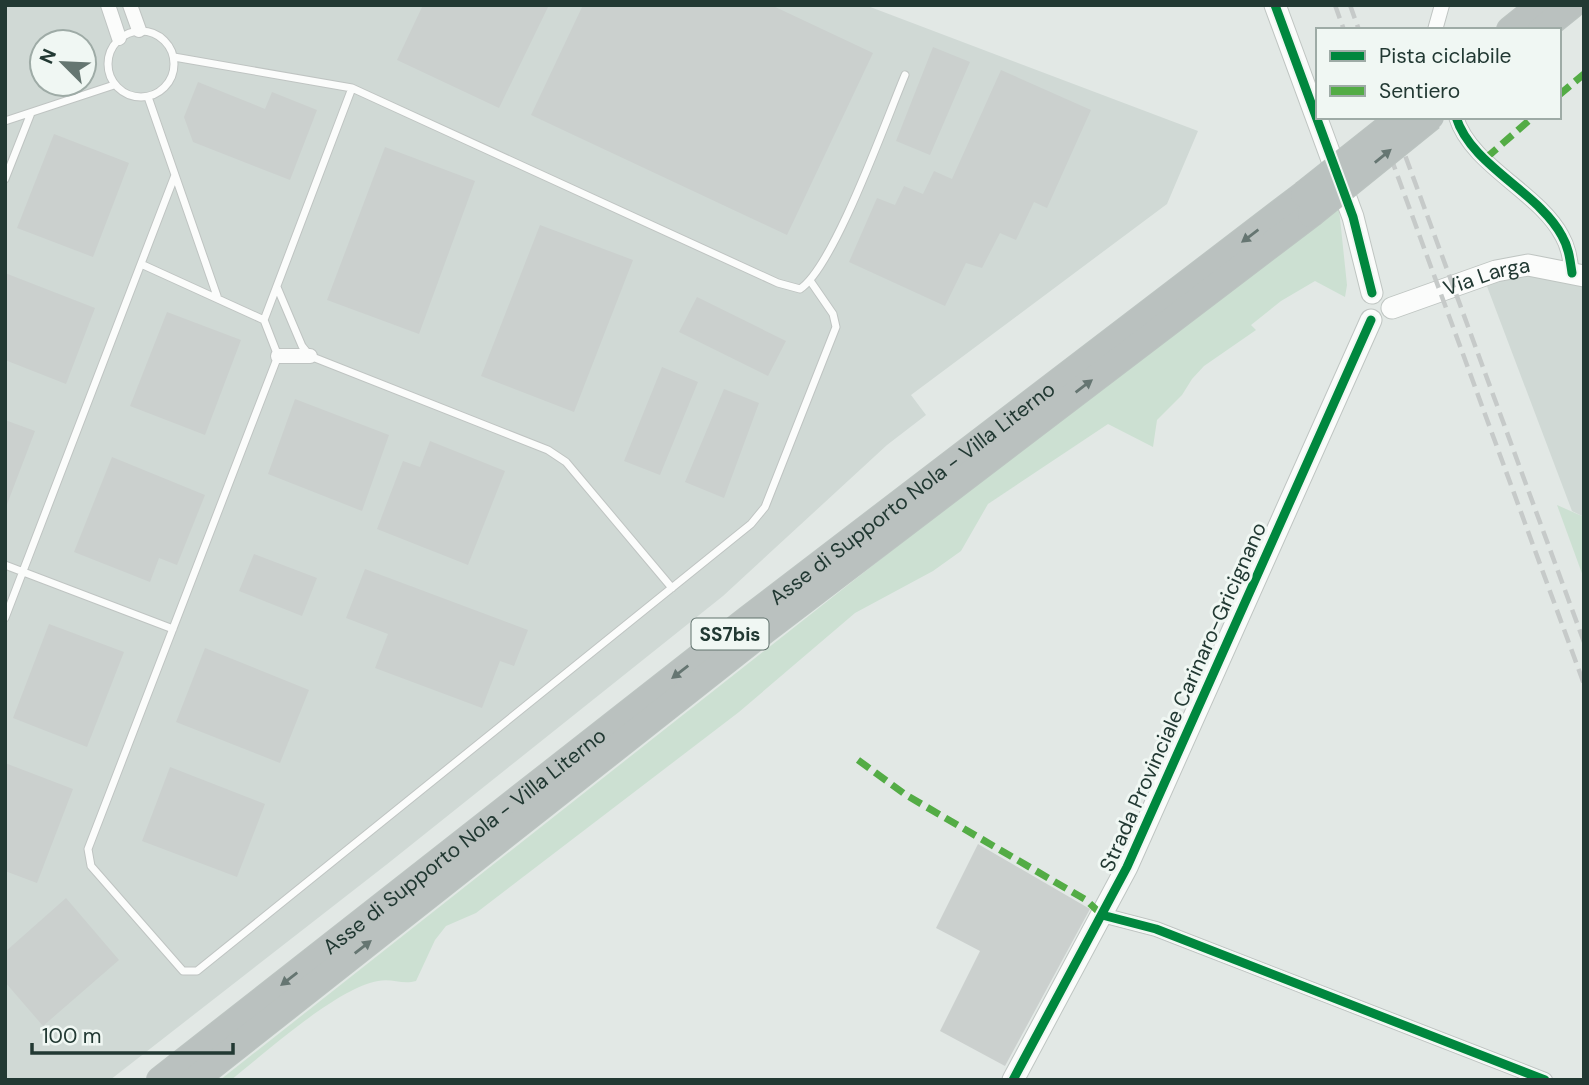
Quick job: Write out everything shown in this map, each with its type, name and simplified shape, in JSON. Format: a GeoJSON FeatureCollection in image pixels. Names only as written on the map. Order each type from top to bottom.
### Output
{"type":"FeatureCollection","features":[{"type":"Feature","properties":{"kind":"highway"},"geometry":{"type":"LineString","coordinates":[[1512,28],[1541,5]]}},
{"type":"Feature","properties":{"kind":"highway"},"geometry":{"type":"LineString","coordinates":[[1543,28],[1572,5]]}},
{"type":"Feature","properties":{"kind":"highway","name":"Asse di Supporto Nola - Villa Literno"},"geometry":{"type":"LineString","coordinates":[[171,1078],[266,1023],[1307,204],[1399,119]]}},
{"type":"Feature","properties":{"kind":"highway","name":"Asse di Supporto Nola - Villa Literno"},"geometry":{"type":"LineString","coordinates":[[171,1078],[748,619],[1307,204],[1428,119]]}},
{"type":"Feature","properties":{"kind":"highway"},"geometry":{"type":"LineString","coordinates":[[213,1080],[266,1023]]}},
{"type":"Feature","properties":{"kind":"street"},"geometry":{"type":"LineString","coordinates":[[108,5],[119,38]]}},
{"type":"Feature","properties":{"kind":"street"},"geometry":{"type":"LineString","coordinates":[[130,5],[139,30]]}},
{"type":"Feature","properties":{"kind":"street"},"geometry":{"type":"LineString","coordinates":[[1275,5],[1316,116]]}},
{"type":"Feature","properties":{"kind":"street"},"geometry":{"type":"LineString","coordinates":[[1436,28],[1442,5]]}},
{"type":"Feature","properties":{"kind":"street"},"geometry":{"type":"LineString","coordinates":[[1317,119],[1353,217],[1372,293]]}},
{"type":"Feature","properties":{"kind":"street"},"geometry":{"type":"LineString","coordinates":[[1458,119],[1476,149],[1555,226],[1578,275]]}},
{"type":"Feature","properties":{"kind":"street","name":"Via Larga"},"geometry":{"type":"LineString","coordinates":[[1371,320],[1385,320],[1392,307],[1496,271],[1528,265],[1578,275]]}},
{"type":"Feature","properties":{"kind":"street"},"geometry":{"type":"LineString","coordinates":[[1371,320],[1362,309],[1364,299],[1372,293],[1386,295],[1392,307]]}},
{"type":"Feature","properties":{"kind":"street","name":"Strada Provinciale Carinaro-Gricignano"},"geometry":{"type":"LineString","coordinates":[[1013,1080],[1127,867],[1371,320]]}},
{"type":"Feature","properties":{"kind":"street"},"geometry":{"type":"LineString","coordinates":[[278,356],[310,356]]}},
{"type":"Feature","properties":{"kind":"street"},"geometry":{"type":"LineString","coordinates":[[1102,915],[1156,929],[1545,1080]]}},
{"type":"Feature","properties":{"kind":"lane"},"geometry":{"type":"LineString","coordinates":[[139,30],[157,35],[170,48],[174,57],[171,78],[166,86],[148,97],[129,96],[114,85],[107,66],[108,55],[119,38],[139,30]]}},
{"type":"Feature","properties":{"kind":"lane"},"geometry":{"type":"LineString","coordinates":[[174,57],[352,88],[778,284],[800,289],[811,282],[830,253],[905,75]]}},
{"type":"Feature","properties":{"kind":"lane"},"geometry":{"type":"LineString","coordinates":[[5,121],[114,85]]}},
{"type":"Feature","properties":{"kind":"lane"},"geometry":{"type":"LineString","coordinates":[[264,320],[352,88]]}},
{"type":"Feature","properties":{"kind":"lane"},"geometry":{"type":"LineString","coordinates":[[148,97],[217,296]]}},
{"type":"Feature","properties":{"kind":"lane"},"geometry":{"type":"LineString","coordinates":[[5,179],[31,113]]}},
{"type":"Feature","properties":{"kind":"lane"},"geometry":{"type":"LineString","coordinates":[[5,618],[175,175]]}},
{"type":"Feature","properties":{"kind":"lane"},"geometry":{"type":"LineString","coordinates":[[141,264],[217,296],[264,320],[278,356],[88,849],[90,866],[183,971],[197,971],[751,524],[765,506],[836,327],[833,314],[811,282]]}},
{"type":"Feature","properties":{"kind":"lane"},"geometry":{"type":"LineString","coordinates":[[277,287],[302,346],[310,356],[548,450],[566,462],[672,587]]}},
{"type":"Feature","properties":{"kind":"lane"},"geometry":{"type":"LineString","coordinates":[[5,565],[173,629]]}},
{"type":"Feature","properties":{"kind":"shaded area"},"geometry":{"type":"Polygon","coordinates":[[[5,5],[865,5],[1198,131],[1167,204],[911,395],[926,415],[887,445],[723,596],[386,865],[110,1080],[5,1080],[5,5]]]}},
{"type":"Feature","properties":{"kind":"shaded area"},"geometry":{"type":"Polygon","coordinates":[[[1526,272],[1584,283],[1584,517],[1572,511],[1485,281],[1526,272]]]}},
{"type":"Feature","properties":{"kind":"green space"},"geometry":{"type":"Polygon","coordinates":[[[1339,209],[1347,285],[1345,297],[1315,281],[1281,301],[1251,325],[1256,330],[1204,366],[1192,379],[1182,395],[1157,420],[1153,447],[1108,424],[988,504],[961,551],[933,571],[855,613],[739,712],[476,913],[446,926],[435,940],[416,981],[388,980],[361,986],[322,1008],[231,1080],[220,1080],[1255,264],[1339,209]]]}},
{"type":"Feature","properties":{"kind":"green space"},"geometry":{"type":"Polygon","coordinates":[[[1557,505],[1584,517],[1584,579],[1557,505]]]}},
{"type":"Feature","properties":{"kind":"building"},"geometry":{"type":"Polygon","coordinates":[[[423,5],[549,5],[499,108],[397,60],[423,5]]]}},
{"type":"Feature","properties":{"kind":"building"},"geometry":{"type":"Polygon","coordinates":[[[583,5],[771,5],[873,53],[787,235],[531,115],[583,5]]]}},
{"type":"Feature","properties":{"kind":"building"},"geometry":{"type":"Polygon","coordinates":[[[933,47],[970,62],[930,155],[896,141],[933,47]]]}},
{"type":"Feature","properties":{"kind":"building"},"geometry":{"type":"Polygon","coordinates":[[[1001,70],[1091,110],[1047,208],[1034,202],[1016,240],[1000,233],[982,268],[966,263],[945,306],[849,262],[877,198],[895,205],[904,186],[923,194],[934,171],[952,179],[1001,70]]]}},
{"type":"Feature","properties":{"kind":"building"},"geometry":{"type":"Polygon","coordinates":[[[198,82],[265,109],[272,92],[317,110],[290,180],[193,142],[184,117],[198,82]]]}},
{"type":"Feature","properties":{"kind":"building"},"geometry":{"type":"Polygon","coordinates":[[[54,134],[129,163],[93,257],[17,228],[54,134]]]}},
{"type":"Feature","properties":{"kind":"building"},"geometry":{"type":"Polygon","coordinates":[[[385,147],[475,181],[419,334],[327,300],[385,147]]]}},
{"type":"Feature","properties":{"kind":"building"},"geometry":{"type":"Polygon","coordinates":[[[540,225],[633,260],[574,412],[481,376],[540,225]]]}},
{"type":"Feature","properties":{"kind":"building"},"geometry":{"type":"Polygon","coordinates":[[[5,273],[95,308],[66,384],[5,360],[5,273]]]}},
{"type":"Feature","properties":{"kind":"building"},"geometry":{"type":"Polygon","coordinates":[[[697,297],[786,341],[768,376],[679,332],[697,297]]]}},
{"type":"Feature","properties":{"kind":"building"},"geometry":{"type":"Polygon","coordinates":[[[167,312],[241,340],[205,435],[130,406],[167,312]]]}},
{"type":"Feature","properties":{"kind":"building"},"geometry":{"type":"Polygon","coordinates":[[[662,367],[698,382],[660,475],[624,461],[662,367]]]}},
{"type":"Feature","properties":{"kind":"building"},"geometry":{"type":"Polygon","coordinates":[[[724,389],[759,403],[724,498],[685,482],[724,389]]]}},
{"type":"Feature","properties":{"kind":"building"},"geometry":{"type":"Polygon","coordinates":[[[295,399],[389,435],[362,511],[268,474],[295,399]]]}},
{"type":"Feature","properties":{"kind":"building"},"geometry":{"type":"Polygon","coordinates":[[[5,420],[35,431],[6,507],[5,507],[5,420]]]}},
{"type":"Feature","properties":{"kind":"building"},"geometry":{"type":"Polygon","coordinates":[[[430,441],[505,471],[468,565],[377,529],[403,461],[420,467],[430,441]]]}},
{"type":"Feature","properties":{"kind":"building"},"geometry":{"type":"Polygon","coordinates":[[[112,457],[205,495],[177,565],[159,558],[150,582],[74,552],[112,457]]]}},
{"type":"Feature","properties":{"kind":"building"},"geometry":{"type":"Polygon","coordinates":[[[254,554],[317,578],[302,616],[239,591],[254,554]]]}},
{"type":"Feature","properties":{"kind":"building"},"geometry":{"type":"Polygon","coordinates":[[[365,569],[528,630],[514,666],[500,661],[482,708],[375,668],[388,634],[346,618],[365,569]]]}},
{"type":"Feature","properties":{"kind":"building"},"geometry":{"type":"Polygon","coordinates":[[[49,624],[124,652],[87,747],[13,718],[49,624]]]}},
{"type":"Feature","properties":{"kind":"building"},"geometry":{"type":"Polygon","coordinates":[[[205,648],[309,690],[280,763],[176,722],[205,648]]]}},
{"type":"Feature","properties":{"kind":"building"},"geometry":{"type":"Polygon","coordinates":[[[5,763],[73,789],[37,883],[5,871],[5,763]]]}},
{"type":"Feature","properties":{"kind":"building"},"geometry":{"type":"Polygon","coordinates":[[[170,767],[265,804],[237,877],[142,841],[170,767]]]}},
{"type":"Feature","properties":{"kind":"building"},"geometry":{"type":"Polygon","coordinates":[[[978,844],[1090,909],[1005,1066],[940,1031],[980,951],[936,928],[978,844]]]}},
{"type":"Feature","properties":{"kind":"building"},"geometry":{"type":"Polygon","coordinates":[[[66,898],[119,960],[43,1026],[5,982],[5,952],[66,898]]]}},
{"type":"Feature","properties":{"kind":"railway"},"geometry":{"type":"LineString","coordinates":[[1335,5],[1343,28]]}},
{"type":"Feature","properties":{"kind":"railway"},"geometry":{"type":"LineString","coordinates":[[1350,5],[1358,28]]}},
{"type":"Feature","properties":{"kind":"railway"},"geometry":{"type":"LineString","coordinates":[[1377,119],[1584,684]]}},
{"type":"Feature","properties":{"kind":"railway"},"geometry":{"type":"LineString","coordinates":[[1392,119],[1584,642]]}},
{"type":"Feature","properties":{"kind":"marked path"},"geometry":{"type":"LineString","coordinates":[[1561,93],[1584,74]]}},
{"type":"Feature","properties":{"kind":"marked path"},"geometry":{"type":"LineString","coordinates":[[1486,158],[1531,119]]}},
{"type":"Feature","properties":{"kind":"marked path"},"geometry":{"type":"LineString","coordinates":[[858,760],[906,795],[1086,900],[1102,915]]}},
{"type":"Feature","properties":{"kind":"cycle path"},"geometry":{"type":"LineString","coordinates":[[1275,5],[1316,116]]}},
{"type":"Feature","properties":{"kind":"cycle path"},"geometry":{"type":"LineString","coordinates":[[1317,119],[1353,217],[1372,293]]}},
{"type":"Feature","properties":{"kind":"cycle path"},"geometry":{"type":"LineString","coordinates":[[1457,119],[1476,150],[1551,220],[1566,245],[1572,273]]}},
{"type":"Feature","properties":{"kind":"cycle path"},"geometry":{"type":"LineString","coordinates":[[1013,1080],[1127,867],[1371,320]]}},
{"type":"Feature","properties":{"kind":"cycle path"},"geometry":{"type":"LineString","coordinates":[[1102,915],[1156,929],[1545,1080]]}}]}
